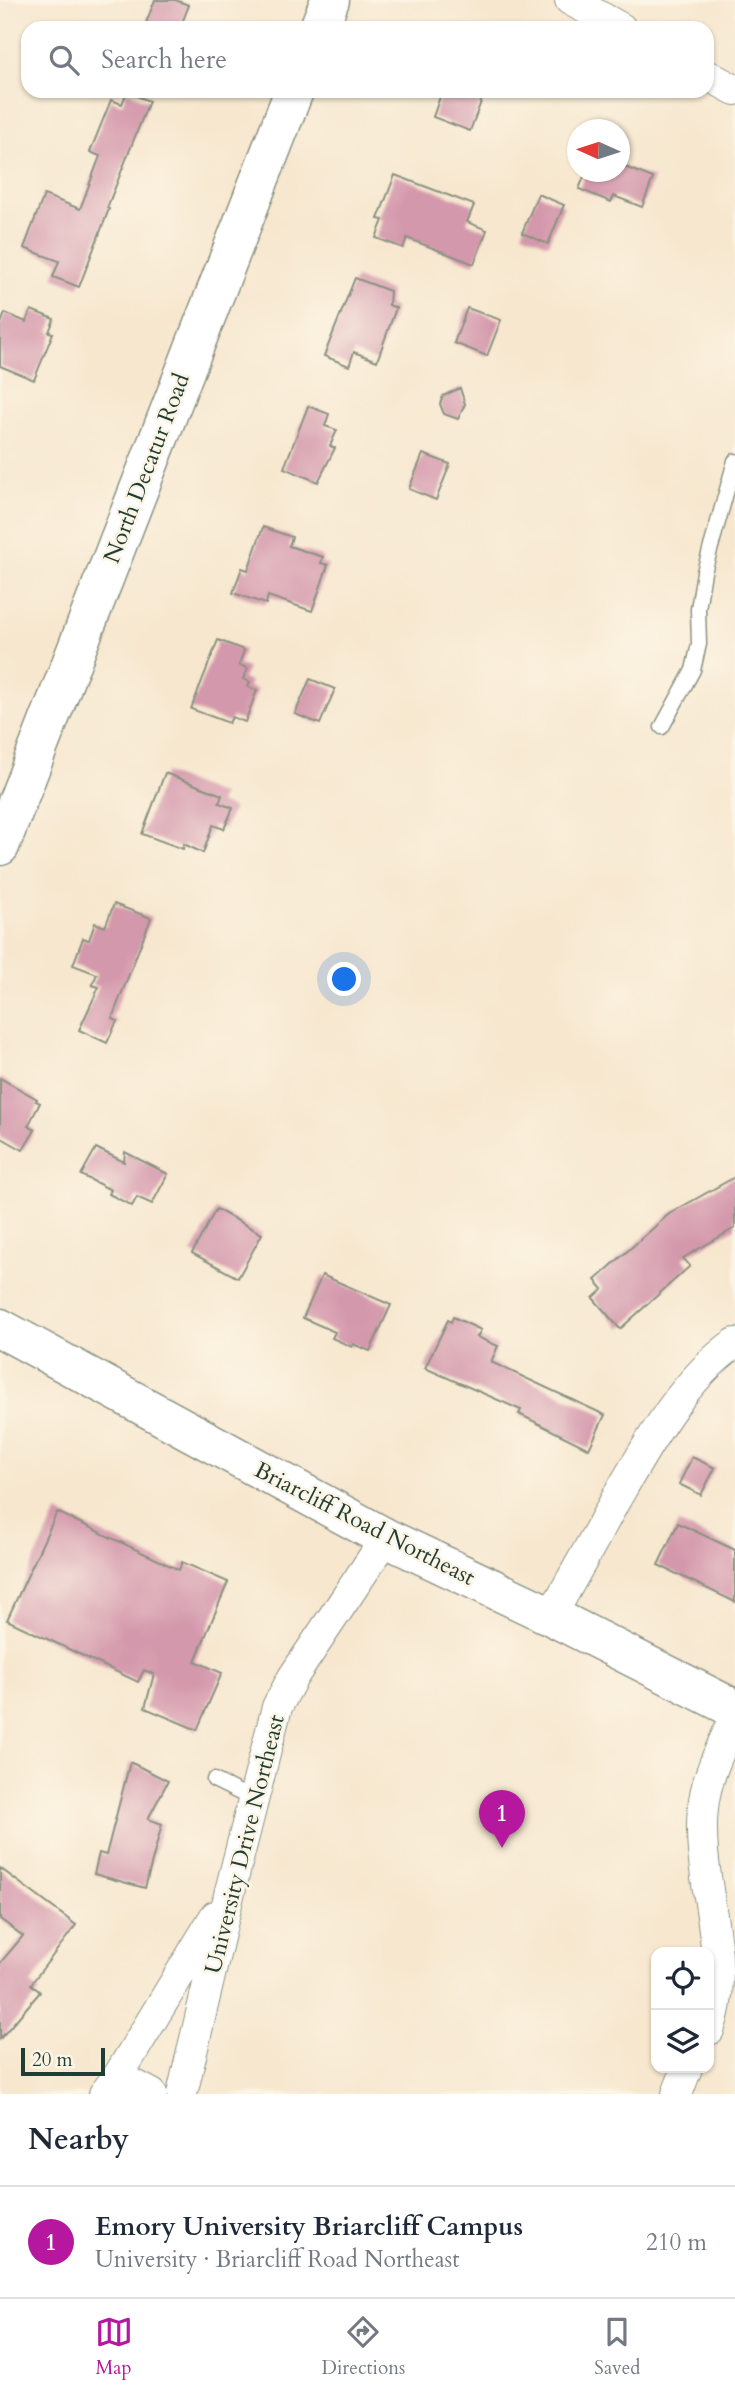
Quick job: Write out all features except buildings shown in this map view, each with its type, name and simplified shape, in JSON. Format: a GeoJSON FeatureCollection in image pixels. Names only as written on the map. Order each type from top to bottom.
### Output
{"type":"FeatureCollection","features":[{"type":"Feature","properties":{"kind":"main road"},"geometry":{"type":"LineString","coordinates":[[322,21],[330,0]]}},
{"type":"Feature","properties":{"kind":"main road","name":"North Decatur Road"},"geometry":{"type":"LineString","coordinates":[[0,846],[290,98]]}},
{"type":"Feature","properties":{"kind":"main road","name":"Briarcliff Road Northeast"},"geometry":{"type":"LineString","coordinates":[[0,1328],[386,1538],[551,1616],[735,1709]]}},
{"type":"Feature","properties":{"kind":"street"},"geometry":{"type":"LineString","coordinates":[[570,0],[608,21]]}},
{"type":"Feature","properties":{"kind":"street"},"geometry":{"type":"LineString","coordinates":[[714,79],[735,90]]}},
{"type":"Feature","properties":{"kind":"street"},"geometry":{"type":"LineString","coordinates":[[551,1616],[648,1444],[684,1391],[716,1356],[735,1343]]}},
{"type":"Feature","properties":{"kind":"street","name":"University Drive Northeast"},"geometry":{"type":"LineString","coordinates":[[182,2094],[252,1800],[277,1707],[293,1677],[386,1538]]}},
{"type":"Feature","properties":{"kind":"street"},"geometry":{"type":"LineString","coordinates":[[714,2015],[723,1988],[721,1938],[705,1850],[702,1808],[713,1767],[735,1717]]}},
{"type":"Feature","properties":{"kind":"street"},"geometry":{"type":"LineString","coordinates":[[152,2094],[111,2085],[230,1891]]}},
{"type":"Feature","properties":{"kind":"street"},"geometry":{"type":"LineString","coordinates":[[677,2094],[685,2073]]}},
{"type":"Feature","properties":{"kind":"lane"},"geometry":{"type":"LineString","coordinates":[[662,727],[693,670],[699,644],[698,609],[704,572],[735,461]]}},
{"type":"Feature","properties":{"kind":"lane"},"geometry":{"type":"LineString","coordinates":[[214,1780],[252,1800]]}},
{"type":"Feature","properties":{"kind":"place","name":"Emory University Briarcliff Campus"},"geometry":{"type":"Point","coordinates":[502,1848]}}]}
